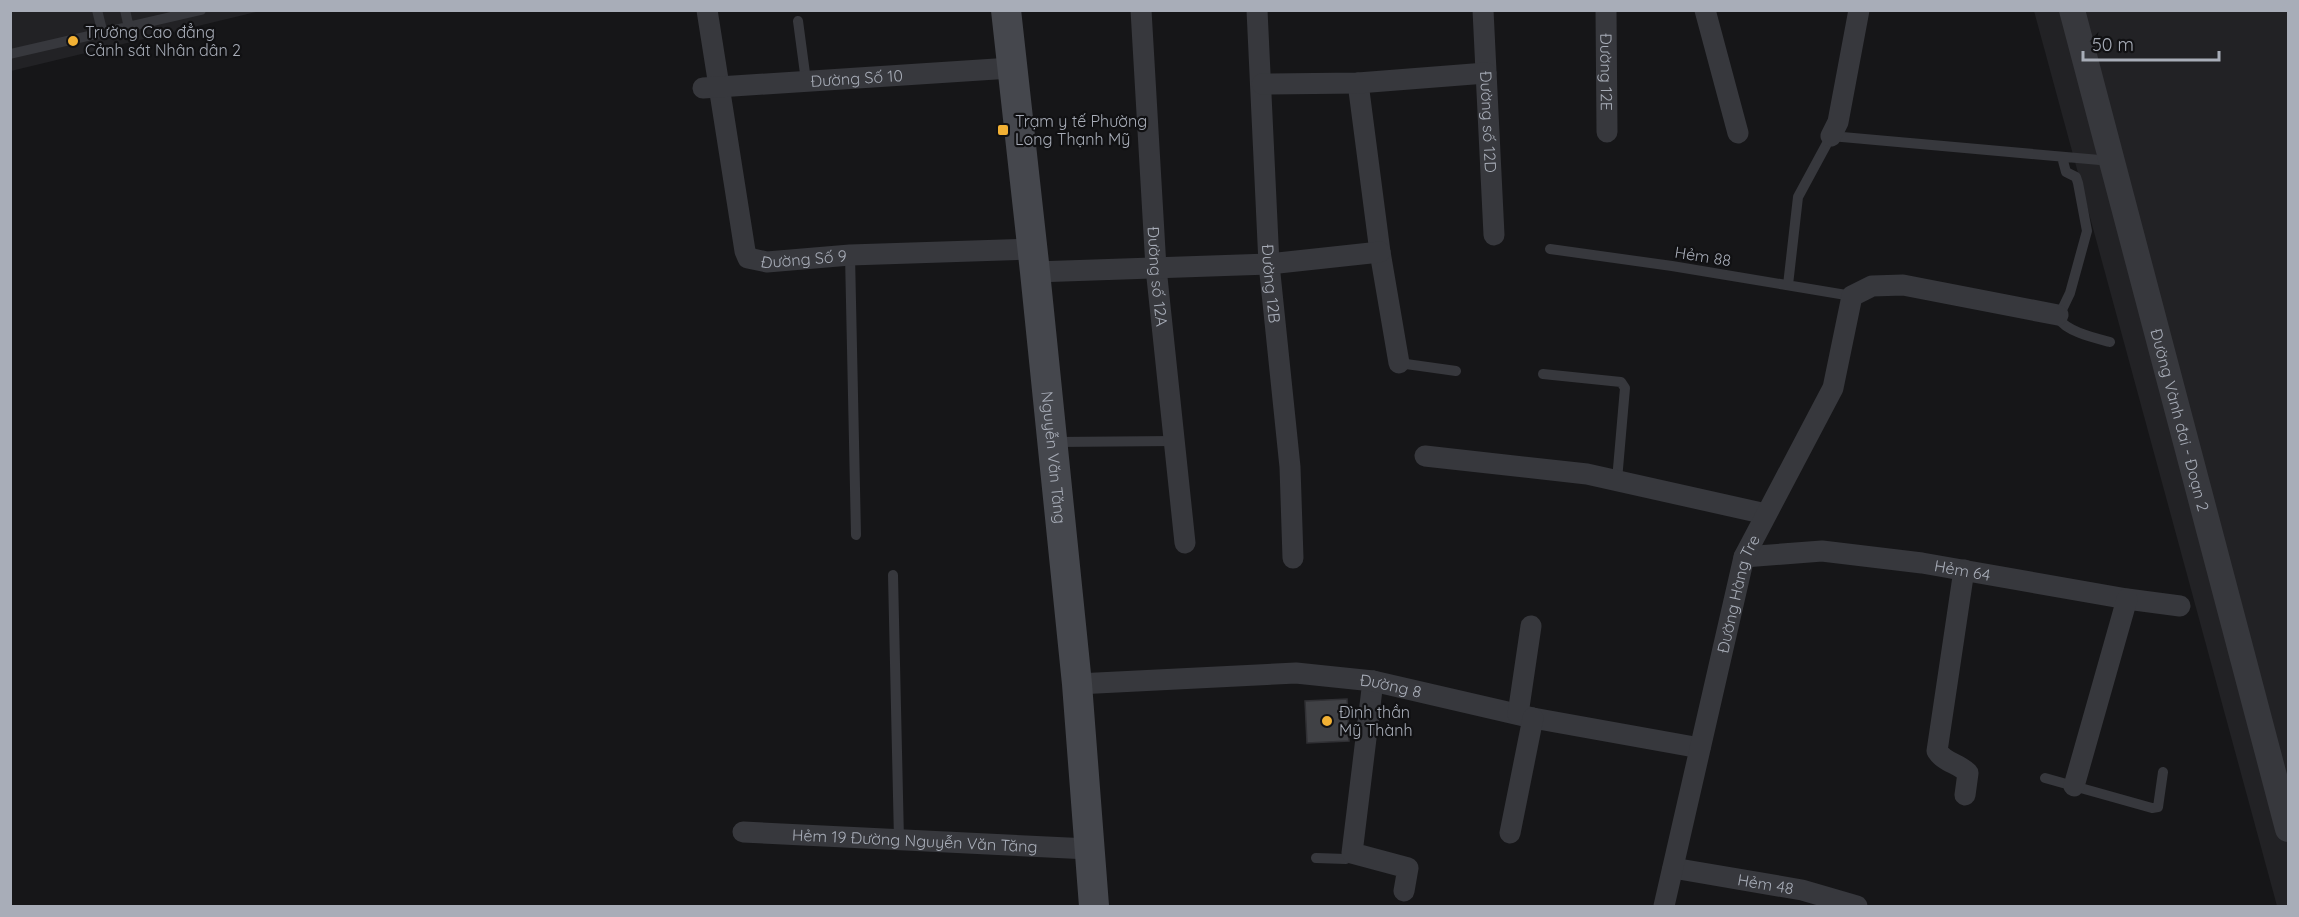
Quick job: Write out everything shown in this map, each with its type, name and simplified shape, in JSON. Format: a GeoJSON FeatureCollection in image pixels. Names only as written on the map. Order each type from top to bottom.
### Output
{"type":"FeatureCollection","features":[{"type":"Feature","properties":{"kind":"main road","name":"Nguyễn Văn Tăng"},"geometry":{"type":"LineString","coordinates":[[1006,10],[1077,684],[1094,906]]}},
{"type":"Feature","properties":{"kind":"street"},"geometry":{"type":"LineString","coordinates":[[707,10],[712,87]]}},
{"type":"Feature","properties":{"kind":"street","name":"Đường số 12A"},"geometry":{"type":"LineString","coordinates":[[1141,10],[1155,268],[1185,543]]}},
{"type":"Feature","properties":{"kind":"street","name":"Đường 12B"},"geometry":{"type":"LineString","coordinates":[[1257,10],[1269,264],[1290,467],[1293,558]]}},
{"type":"Feature","properties":{"kind":"street","name":"Đường số 12D"},"geometry":{"type":"LineString","coordinates":[[1483,10],[1494,235]]}},
{"type":"Feature","properties":{"kind":"street","name":"Đường 12E"},"geometry":{"type":"LineString","coordinates":[[1606,10],[1607,132]]}},
{"type":"Feature","properties":{"kind":"street"},"geometry":{"type":"LineString","coordinates":[[1705,10],[1738,133]]}},
{"type":"Feature","properties":{"kind":"street"},"geometry":{"type":"LineString","coordinates":[[1831,136],[1838,122],[1859,10]]}},
{"type":"Feature","properties":{"kind":"street","name":"Đường Vành đai - Đoạn 2"},"geometry":{"type":"LineString","coordinates":[[2072,10],[2289,829]]}},
{"type":"Feature","properties":{"kind":"street","name":"Đường Số 10"},"geometry":{"type":"LineString","coordinates":[[712,87],[1011,68]]}},
{"type":"Feature","properties":{"kind":"street"},"geometry":{"type":"LineString","coordinates":[[1262,84],[1358,83],[1486,73]]}},
{"type":"Feature","properties":{"kind":"street"},"geometry":{"type":"LineString","coordinates":[[1358,83],[1380,252],[1399,363]]}},
{"type":"Feature","properties":{"kind":"street","name":"Đường Số 9"},"geometry":{"type":"LineString","coordinates":[[712,87],[748,258],[767,262],[850,255],[1034,261],[1155,268],[1269,264],[1380,252]]}},
{"type":"Feature","properties":{"kind":"street"},"geometry":{"type":"LineString","coordinates":[[1852,296],[1872,286],[1903,285],[2058,315]]}},
{"type":"Feature","properties":{"kind":"street","name":"Đường Hàng Tre"},"geometry":{"type":"LineString","coordinates":[[1664,906],[1744,557],[1833,388],[1852,296]]}},
{"type":"Feature","properties":{"kind":"street"},"geometry":{"type":"LineString","coordinates":[[1425,456],[1587,474],[1766,514]]}},
{"type":"Feature","properties":{"kind":"street","name":"Hẻm 64"},"geometry":{"type":"LineString","coordinates":[[1744,557],[1822,551],[1964,570],[2127,599],[2180,606]]}},
{"type":"Feature","properties":{"kind":"street"},"geometry":{"type":"LineString","coordinates":[[1964,570],[1937,751],[1943,759],[1961,766],[1968,773],[1965,795]]}},
{"type":"Feature","properties":{"kind":"street"},"geometry":{"type":"LineString","coordinates":[[2074,786],[2127,599]]}},
{"type":"Feature","properties":{"kind":"street"},"geometry":{"type":"LineString","coordinates":[[1510,833],[1525,716],[1532,626]]}},
{"type":"Feature","properties":{"kind":"street","name":"Đường 8"},"geometry":{"type":"LineString","coordinates":[[1077,684],[1296,673],[1373,681],[1525,716],[1701,748]]}},
{"type":"Feature","properties":{"kind":"street"},"geometry":{"type":"LineString","coordinates":[[1373,681],[1353,853],[1408,868],[1404,891]]}},
{"type":"Feature","properties":{"kind":"street","name":"Hẻm 19 Đường Nguyễn Văn Tăng"},"geometry":{"type":"LineString","coordinates":[[743,832],[1089,849]]}},
{"type":"Feature","properties":{"kind":"street","name":"Hẻm 48"},"geometry":{"type":"LineString","coordinates":[[1673,868],[1803,890],[1857,906]]}},
{"type":"Feature","properties":{"kind":"lane"},"geometry":{"type":"LineString","coordinates":[[98,10],[103,34]]}},
{"type":"Feature","properties":{"kind":"lane"},"geometry":{"type":"LineString","coordinates":[[125,10],[129,28]]}},
{"type":"Feature","properties":{"kind":"lane"},"geometry":{"type":"LineString","coordinates":[[10,54],[201,10]]}},
{"type":"Feature","properties":{"kind":"lane"},"geometry":{"type":"LineString","coordinates":[[798,21],[806,81]]}},
{"type":"Feature","properties":{"kind":"lane"},"geometry":{"type":"LineString","coordinates":[[1788,285],[1798,197],[1831,136],[2112,161]]}},
{"type":"Feature","properties":{"kind":"lane"},"geometry":{"type":"LineString","coordinates":[[2062,157],[2066,172],[2076,177],[2087,231],[2070,293],[2058,315],[2060,321],[2066,325],[2110,342]]}},
{"type":"Feature","properties":{"kind":"lane","name":"Hẻm 88"},"geometry":{"type":"LineString","coordinates":[[1550,249],[1672,266],[1852,296]]}},
{"type":"Feature","properties":{"kind":"lane"},"geometry":{"type":"LineString","coordinates":[[850,255],[856,535]]}},
{"type":"Feature","properties":{"kind":"lane"},"geometry":{"type":"LineString","coordinates":[[1399,363],[1456,371]]}},
{"type":"Feature","properties":{"kind":"lane"},"geometry":{"type":"LineString","coordinates":[[1543,374],[1621,382],[1625,388],[1617,480]]}},
{"type":"Feature","properties":{"kind":"lane"},"geometry":{"type":"LineString","coordinates":[[1052,442],[1174,441]]}},
{"type":"Feature","properties":{"kind":"lane"},"geometry":{"type":"LineString","coordinates":[[893,575],[899,840]]}},
{"type":"Feature","properties":{"kind":"lane"},"geometry":{"type":"LineString","coordinates":[[2045,778],[2152,808],[2158,807],[2163,772]]}},
{"type":"Feature","properties":{"kind":"lane"},"geometry":{"type":"LineString","coordinates":[[1316,858],[1346,860],[1353,853]]}},
{"type":"Feature","properties":{"kind":"shaded area","name":"Trường Cao đẳng Cảnh sát Nhân dân 2"},"geometry":{"type":"Polygon","coordinates":[[[11,10],[260,11],[11,71],[11,10]]]}},
{"type":"Feature","properties":{"kind":"shaded area"},"geometry":{"type":"Polygon","coordinates":[[[2034,11],[2288,11],[2288,906],[2277,906],[2034,11]]]}},
{"type":"Feature","properties":{"kind":"building","name":"Đình thần Mỹ Thành"},"geometry":{"type":"Polygon","coordinates":[[[1347,699],[1349,741],[1307,743],[1305,701],[1347,699]]]}},
{"type":"Feature","properties":{"kind":"place","name":"Trường Cao đẳng Cảnh sát Nhân dân 2"},"geometry":{"type":"Point","coordinates":[73,41]}},
{"type":"Feature","properties":{"kind":"place","name":"Trạm y tế Phường Long Thạnh Mỹ"},"geometry":{"type":"Point","coordinates":[1003,130]}},
{"type":"Feature","properties":{"kind":"place","name":"Đình thần Mỹ Thành"},"geometry":{"type":"Point","coordinates":[1327,721]}}]}
